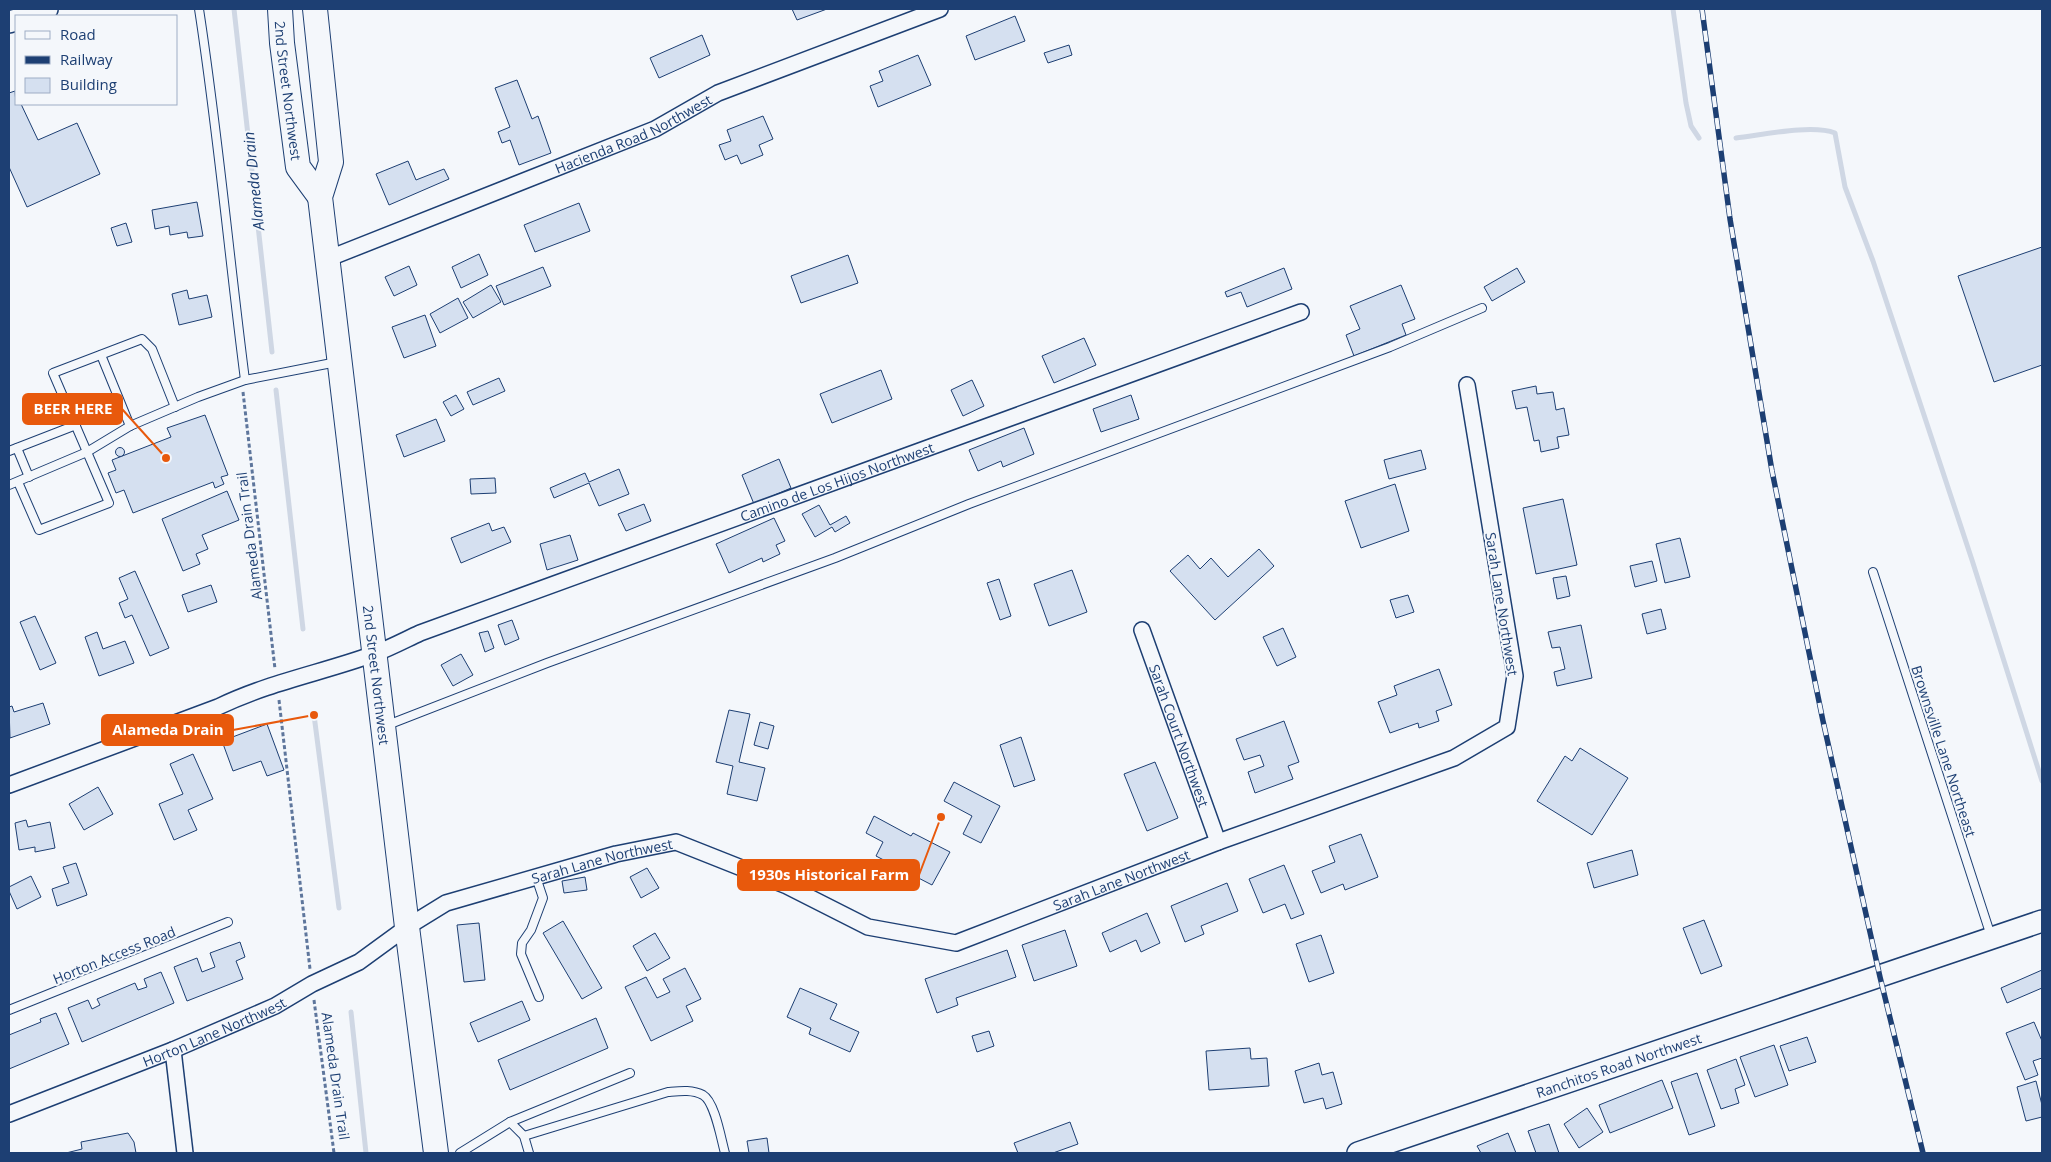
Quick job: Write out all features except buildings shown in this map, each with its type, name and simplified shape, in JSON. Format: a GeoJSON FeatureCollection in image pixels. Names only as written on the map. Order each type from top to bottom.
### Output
{"type":"FeatureCollection","features":[{"type":"Feature","properties":{"kind":"main road","name":"2nd Street Northwest"},"geometry":{"type":"LineString","coordinates":[[280,9],[282,43],[298,167],[320,197]]}},
{"type":"Feature","properties":{"kind":"main road","name":"2nd Street Northwest"},"geometry":{"type":"LineString","coordinates":[[315,9],[331,162],[320,197],[436,1153]]}},
{"type":"Feature","properties":{"kind":"street"},"geometry":{"type":"LineString","coordinates":[[29,15],[47,9]]}},
{"type":"Feature","properties":{"kind":"street","name":"Hacienda Road Northwest"},"geometry":{"type":"LineString","coordinates":[[327,259],[655,130],[718,93],[940,9]]}},
{"type":"Feature","properties":{"kind":"street","name":"Camino de Los Hijos Northwest"},"geometry":{"type":"LineString","coordinates":[[9,785],[218,708],[245,694],[375,654],[420,633],[1302,312]]}},
{"type":"Feature","properties":{"kind":"street","name":"Sarah Lane Northwest"},"geometry":{"type":"LineString","coordinates":[[407,926],[446,903],[616,854],[676,842],[787,886],[868,927],[956,943],[1218,842],[1454,758],[1507,727],[1515,676],[1467,385]]}},
{"type":"Feature","properties":{"kind":"street","name":"Sarah Court Northwest"},"geometry":{"type":"LineString","coordinates":[[1142,630],[1218,842]]}},
{"type":"Feature","properties":{"kind":"street","name":"Ranchitos Road Northwest"},"geometry":{"type":"LineString","coordinates":[[1358,1153],[2042,921]]}},
{"type":"Feature","properties":{"kind":"street","name":"Horton Lane Northwest"},"geometry":{"type":"LineString","coordinates":[[9,1114],[173,1050],[275,1006],[312,984],[359,962],[407,926]]}},
{"type":"Feature","properties":{"kind":"street"},"geometry":{"type":"LineString","coordinates":[[173,1050],[185,1153]]}},
{"type":"Feature","properties":{"kind":"lane"},"geometry":{"type":"LineString","coordinates":[[199,9],[220,160],[229,255],[245,380]]}},
{"type":"Feature","properties":{"kind":"lane"},"geometry":{"type":"LineString","coordinates":[[383,727],[547,663],[835,558],[969,504],[1390,347],[1482,308]]}},
{"type":"Feature","properties":{"kind":"lane"},"geometry":{"type":"LineString","coordinates":[[18,482],[39,530],[110,503],[54,373],[142,339],[152,349],[175,407]]}},
{"type":"Feature","properties":{"kind":"lane"},"geometry":{"type":"LineString","coordinates":[[101,355],[130,426]]}},
{"type":"Feature","properties":{"kind":"lane"},"geometry":{"type":"LineString","coordinates":[[9,485],[88,452],[130,426],[245,380],[339,362]]}},
{"type":"Feature","properties":{"kind":"lane"},"geometry":{"type":"LineString","coordinates":[[9,451],[76,425]]}},
{"type":"Feature","properties":{"kind":"lane"},"geometry":{"type":"LineString","coordinates":[[17,448],[29,477]]}},
{"type":"Feature","properties":{"kind":"lane","name":"Brownsville Lane Northeast"},"geometry":{"type":"LineString","coordinates":[[1873,572],[1992,938]]}},
{"type":"Feature","properties":{"kind":"lane"},"geometry":{"type":"LineString","coordinates":[[536,877],[543,898],[531,930],[522,943],[521,954],[539,997]]}},
{"type":"Feature","properties":{"kind":"lane","name":"Horton Access Road"},"geometry":{"type":"LineString","coordinates":[[9,1010],[228,922]]}},
{"type":"Feature","properties":{"kind":"lane"},"geometry":{"type":"LineString","coordinates":[[460,1153],[510,1122],[630,1073]]}},
{"type":"Feature","properties":{"kind":"lane"},"geometry":{"type":"LineString","coordinates":[[524,1136],[668,1092],[687,1091],[703,1095],[710,1102],[725,1153]]}},
{"type":"Feature","properties":{"kind":"lane"},"geometry":{"type":"LineString","coordinates":[[510,1122],[524,1136],[529,1153]]}},
{"type":"Feature","properties":{"kind":"path","name":"Alameda Drain Trail"},"geometry":{"type":"LineString","coordinates":[[244,400],[275,670]]}},
{"type":"Feature","properties":{"kind":"path"},"geometry":{"type":"LineString","coordinates":[[278,696],[310,966]]}},
{"type":"Feature","properties":{"kind":"path","name":"Alameda Drain Trail"},"geometry":{"type":"LineString","coordinates":[[314,1003],[334,1153]]}},
{"type":"Feature","properties":{"kind":"waterway","name":"Alameda Drain"},"geometry":{"type":"LineString","coordinates":[[234,9],[272,352]]}},
{"type":"Feature","properties":{"kind":"waterway"},"geometry":{"type":"LineString","coordinates":[[1673,9],[1686,103],[1691,126],[1699,138]]}},
{"type":"Feature","properties":{"kind":"waterway"},"geometry":{"type":"LineString","coordinates":[[1736,138],[1800,130],[1835,133],[1845,187],[1873,261],[1972,560],[2042,781]]}},
{"type":"Feature","properties":{"kind":"waterway","name":"Alameda Drain"},"geometry":{"type":"LineString","coordinates":[[276,390],[303,629]]}},
{"type":"Feature","properties":{"kind":"waterway","name":"Alameda Drain"},"geometry":{"type":"LineString","coordinates":[[314,715],[339,908]]}},
{"type":"Feature","properties":{"kind":"waterway","name":"Alameda Drain"},"geometry":{"type":"LineString","coordinates":[[351,1012],[366,1153]]}},
{"type":"Feature","properties":{"kind":"railway"},"geometry":{"type":"LineString","coordinates":[[1702,9],[1730,219],[1772,471],[1823,721],[1880,977],[1923,1153]]}},
{"type":"Feature","properties":{"kind":"place","name":"BEER HERE"},"geometry":{"type":"Point","coordinates":[166,458]}},
{"type":"Feature","properties":{"kind":"place","name":"Alameda Drain"},"geometry":{"type":"Point","coordinates":[314,715]}},
{"type":"Feature","properties":{"kind":"place","name":"1930s Historical Farm"},"geometry":{"type":"Point","coordinates":[941,817]}}]}
